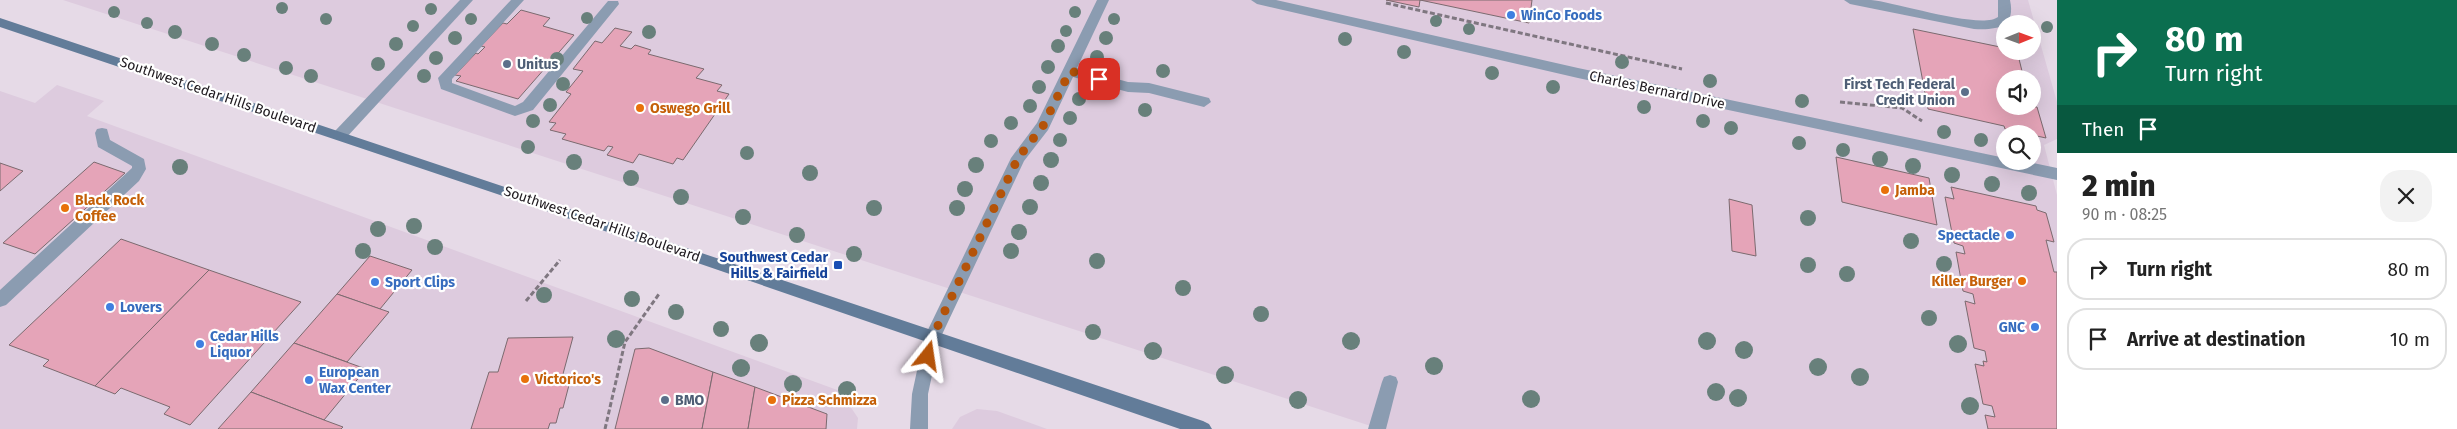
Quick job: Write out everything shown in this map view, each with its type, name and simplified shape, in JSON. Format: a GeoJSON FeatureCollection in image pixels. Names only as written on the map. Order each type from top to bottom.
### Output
{"type":"FeatureCollection","features":[{"type":"Feature","properties":{"kind":"main road","name":"Southwest Cedar Hills Boulevard"},"geometry":{"type":"LineString","coordinates":[[0,22],[340,135],[1203,429]]}},
{"type":"Feature","properties":{"kind":"street"},"geometry":{"type":"LineString","coordinates":[[340,135],[467,0]]}},
{"type":"Feature","properties":{"kind":"street"},"geometry":{"type":"LineString","coordinates":[[518,0],[445,78],[446,86],[515,111],[528,106],[613,4]]}},
{"type":"Feature","properties":{"kind":"street"},"geometry":{"type":"LineString","coordinates":[[919,429],[920,394],[932,338],[1018,158],[1043,126],[1103,0]]}},
{"type":"Feature","properties":{"kind":"street","name":"Charles Bernard Drive"},"geometry":{"type":"LineString","coordinates":[[1257,0],[1578,73],[2057,174]]}},
{"type":"Feature","properties":{"kind":"street"},"geometry":{"type":"LineString","coordinates":[[1850,0],[1974,25],[1999,23],[2005,18],[2007,10],[2004,0]]}},
{"type":"Feature","properties":{"kind":"street"},"geometry":{"type":"LineString","coordinates":[[1070,71],[1128,87],[1149,88],[1204,102]]}},
{"type":"Feature","properties":{"kind":"street"},"geometry":{"type":"LineString","coordinates":[[0,300],[134,177],[139,169],[139,163],[134,158],[103,143],[102,133]]}},
{"type":"Feature","properties":{"kind":"street"},"geometry":{"type":"LineString","coordinates":[[1378,429],[1390,382]]}},
{"type":"Feature","properties":{"kind":"path"},"geometry":{"type":"LineString","coordinates":[[1380,2],[1691,71]]}},
{"type":"Feature","properties":{"kind":"path"},"geometry":{"type":"LineString","coordinates":[[1838,102],[1902,108],[1928,124]]}},
{"type":"Feature","properties":{"kind":"path"},"geometry":{"type":"LineString","coordinates":[[526,302],[560,260]]}},
{"type":"Feature","properties":{"kind":"path"},"geometry":{"type":"LineString","coordinates":[[605,429],[625,342],[659,294]]}},
{"type":"Feature","properties":{"kind":"shaded area"},"geometry":{"type":"Polygon","coordinates":[[[63,0],[2028,0],[2032,15],[1996,15],[1996,60],[2041,60],[2041,46],[2057,102],[2057,139],[2044,145],[2057,195],[2057,429],[1380,429],[63,0]]]}},
{"type":"Feature","properties":{"kind":"shaded area"},"geometry":{"type":"Polygon","coordinates":[[[57,85],[104,101],[87,116],[840,391],[858,418],[857,429],[0,429],[0,91],[35,103],[57,85]]]}},
{"type":"Feature","properties":{"kind":"shaded area"},"geometry":{"type":"Polygon","coordinates":[[[977,409],[997,411],[1047,429],[952,429],[960,417],[977,409]]]}},
{"type":"Feature","properties":{"kind":"building"},"geometry":{"type":"Polygon","coordinates":[[[1386,0],[1420,0],[1419,7],[1386,0]]]}},
{"type":"Feature","properties":{"kind":"building","name":"WinCo Foods"},"geometry":{"type":"Polygon","coordinates":[[[1420,0],[1532,0],[1529,23],[1420,0]]]}},
{"type":"Feature","properties":{"kind":"building","name":"Unitus"},"geometry":{"type":"Polygon","coordinates":[[[521,10],[550,18],[543,26],[574,35],[518,99],[456,81],[461,76],[455,75],[476,53],[478,54],[485,47],[481,46],[503,23],[507,24],[521,10]]]}},
{"type":"Feature","properties":{"kind":"building","name":"Oswego Grill"},"geometry":{"type":"Polygon","coordinates":[[[615,28],[632,32],[620,46],[631,49],[635,45],[651,50],[648,54],[704,69],[696,78],[722,85],[717,91],[729,94],[683,160],[677,158],[673,164],[639,154],[633,163],[607,155],[613,147],[608,146],[604,151],[562,139],[566,134],[550,130],[556,123],[549,122],[571,94],[566,92],[583,71],[573,69],[595,41],[602,43],[615,28]]]}},
{"type":"Feature","properties":{"kind":"building","name":"First Tech Federal Credit Union"},"geometry":{"type":"Polygon","coordinates":[[[1913,29],[1996,46],[1996,60],[2019,60],[2022,70],[1996,70],[1996,115],[2039,115],[2046,138],[2041,137],[2041,125],[2000,125],[1928,109],[1913,29]]]}},
{"type":"Feature","properties":{"kind":"building","name":"Jamba"},"geometry":{"type":"Polygon","coordinates":[[[1836,157],[1929,178],[1937,225],[1842,202],[1836,157]]]}},
{"type":"Feature","properties":{"kind":"building","name":"Black Rock Coffee"},"geometry":{"type":"Polygon","coordinates":[[[94,162],[125,173],[35,254],[3,243],[94,162]]]}},
{"type":"Feature","properties":{"kind":"building"},"geometry":{"type":"Polygon","coordinates":[[[0,163],[23,171],[0,191],[0,163]]]}},
{"type":"Feature","properties":{"kind":"building"},"geometry":{"type":"Polygon","coordinates":[[[1951,187],[2036,206],[2037,210],[2046,213],[2054,242],[2046,240],[2054,272],[2057,272],[2057,429],[1988,429],[1985,415],[1995,417],[1992,406],[1983,404],[1975,364],[1984,366],[1983,361],[1987,362],[1985,351],[1974,348],[1965,301],[1975,304],[1973,294],[1963,291],[1956,252],[1965,254],[1963,246],[1954,243],[1945,197],[1954,199],[1951,187]]]}},
{"type":"Feature","properties":{"kind":"building"},"geometry":{"type":"Polygon","coordinates":[[[1729,199],[1752,205],[1756,256],[1732,251],[1729,199]]]}},
{"type":"Feature","properties":{"kind":"building","name":"Lovers"},"geometry":{"type":"Polygon","coordinates":[[[121,239],[209,270],[95,386],[43,366],[49,360],[9,345],[121,239]]]}},
{"type":"Feature","properties":{"kind":"building","name":"Sport Clips"},"geometry":{"type":"Polygon","coordinates":[[[370,256],[412,270],[380,309],[337,294],[370,256]]]}},
{"type":"Feature","properties":{"kind":"building","name":"Cedar Hills Liquor"},"geometry":{"type":"Polygon","coordinates":[[[209,270],[301,302],[190,425],[164,414],[170,407],[121,388],[115,394],[95,386],[209,270]]]}},
{"type":"Feature","properties":{"kind":"building"},"geometry":{"type":"Polygon","coordinates":[[[337,294],[389,312],[347,362],[294,343],[337,294]]]}},
{"type":"Feature","properties":{"kind":"building","name":"Victorico's"},"geometry":{"type":"Polygon","coordinates":[[[573,337],[560,385],[569,385],[563,408],[560,408],[556,423],[550,423],[548,429],[471,429],[489,372],[498,372],[508,338],[573,337]]]}},
{"type":"Feature","properties":{"kind":"building","name":"European Wax Center"},"geometry":{"type":"Polygon","coordinates":[[[294,343],[366,369],[324,420],[251,392],[294,343]]]}},
{"type":"Feature","properties":{"kind":"building","name":"BMO"},"geometry":{"type":"Polygon","coordinates":[[[649,348],[713,372],[702,429],[615,429],[635,349],[649,348]]]}},
{"type":"Feature","properties":{"kind":"building"},"geometry":{"type":"Polygon","coordinates":[[[713,372],[755,387],[748,429],[702,429],[713,372]]]}},
{"type":"Feature","properties":{"kind":"building","name":"Pizza Schmizza"},"geometry":{"type":"Polygon","coordinates":[[[755,387],[827,414],[826,429],[748,429],[755,387]]]}},
{"type":"Feature","properties":{"kind":"building"},"geometry":{"type":"Polygon","coordinates":[[[251,392],[343,427],[341,429],[218,429],[251,392]]]}},
{"type":"Feature","properties":{"kind":"place","name":"WinCo Foods"},"geometry":{"type":"Point","coordinates":[1511,15]}},
{"type":"Feature","properties":{"kind":"place","name":"Unitus"},"geometry":{"type":"Point","coordinates":[507,64]}},
{"type":"Feature","properties":{"kind":"place","name":"First Tech Federal Credit Union"},"geometry":{"type":"Point","coordinates":[1965,92]}},
{"type":"Feature","properties":{"kind":"place","name":"Oswego Grill"},"geometry":{"type":"Point","coordinates":[640,108]}},
{"type":"Feature","properties":{"kind":"place","name":"Jamba"},"geometry":{"type":"Point","coordinates":[1885,190]}},
{"type":"Feature","properties":{"kind":"place","name":"Black Rock Coffee"},"geometry":{"type":"Point","coordinates":[65,208]}},
{"type":"Feature","properties":{"kind":"place","name":"Spectacle"},"geometry":{"type":"Point","coordinates":[2010,235]}},
{"type":"Feature","properties":{"kind":"place","name":"Southwest Cedar Hills & Fairfield"},"geometry":{"type":"Point","coordinates":[838,265]}},
{"type":"Feature","properties":{"kind":"place","name":"Killer Burger"},"geometry":{"type":"Point","coordinates":[2022,281]}},
{"type":"Feature","properties":{"kind":"place","name":"Sport Clips"},"geometry":{"type":"Point","coordinates":[375,282]}},
{"type":"Feature","properties":{"kind":"place","name":"Lovers"},"geometry":{"type":"Point","coordinates":[110,307]}},
{"type":"Feature","properties":{"kind":"place","name":"GNC"},"geometry":{"type":"Point","coordinates":[2035,327]}},
{"type":"Feature","properties":{"kind":"place","name":"Cedar Hills Liquor"},"geometry":{"type":"Point","coordinates":[200,344]}},
{"type":"Feature","properties":{"kind":"place","name":"Victorico's"},"geometry":{"type":"Point","coordinates":[525,379]}},
{"type":"Feature","properties":{"kind":"place","name":"European Wax Center"},"geometry":{"type":"Point","coordinates":[309,380]}},
{"type":"Feature","properties":{"kind":"place","name":"BMO"},"geometry":{"type":"Point","coordinates":[665,400]}},
{"type":"Feature","properties":{"kind":"place","name":"Pizza Schmizza"},"geometry":{"type":"Point","coordinates":[772,400]}},
{"type":"Feature","properties":{"kind":"route"},"geometry":{"type":"LineString","coordinates":[[928,356],[932,338],[1018,158],[1043,126],[1070,71],[1099,79]]}}]}
